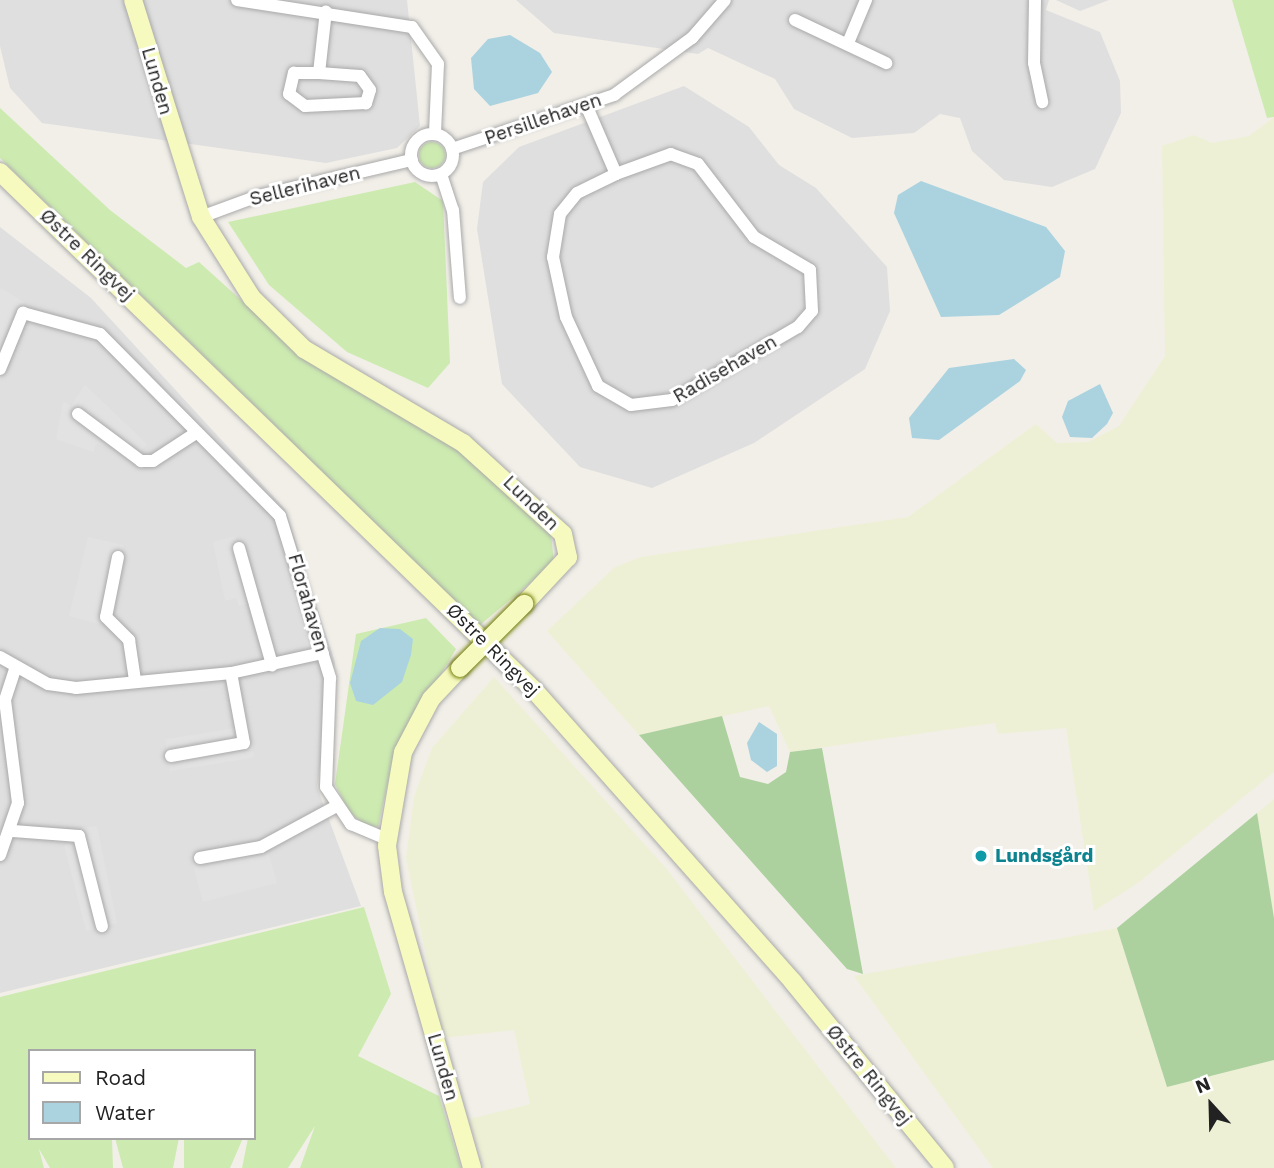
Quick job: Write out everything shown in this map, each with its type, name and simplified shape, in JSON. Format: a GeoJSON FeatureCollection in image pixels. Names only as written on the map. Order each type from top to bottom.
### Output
{"type":"FeatureCollection","features":[{"type":"Feature","properties":{"kind":"street","name":"Lunden"},"geometry":{"type":"LineString","coordinates":[[133,0],[201,217],[225,263],[283,332],[463,443],[563,534],[568,557],[431,699],[403,752],[386,839],[393,892],[472,1168]]}},
{"type":"Feature","properties":{"kind":"street"},"geometry":{"type":"LineString","coordinates":[[237,0],[321,7],[393,20],[423,38],[441,78],[435,134]]}},
{"type":"Feature","properties":{"kind":"street","name":"Persillehaven"},"geometry":{"type":"LineString","coordinates":[[452,149],[587,107],[661,64],[725,0]]}},
{"type":"Feature","properties":{"kind":"street"},"geometry":{"type":"LineString","coordinates":[[848,43],[866,0]]}},
{"type":"Feature","properties":{"kind":"street"},"geometry":{"type":"LineString","coordinates":[[1031,0],[1042,102]]}},
{"type":"Feature","properties":{"kind":"street"},"geometry":{"type":"LineString","coordinates":[[319,73],[321,7]]}},
{"type":"Feature","properties":{"kind":"street"},"geometry":{"type":"LineString","coordinates":[[796,20],[886,63]]}},
{"type":"Feature","properties":{"kind":"street"},"geometry":{"type":"LineString","coordinates":[[319,73],[360,76],[370,90],[366,103],[327,108],[292,99],[290,76],[319,73]]}},
{"type":"Feature","properties":{"kind":"street"},"geometry":{"type":"LineString","coordinates":[[587,107],[616,174]]}},
{"type":"Feature","properties":{"kind":"street"},"geometry":{"type":"LineString","coordinates":[[435,134],[452,149],[450,166],[441,174],[423,174],[412,160],[418,139],[435,134]]}},
{"type":"Feature","properties":{"kind":"street","name":"Radisehaven"},"geometry":{"type":"LineString","coordinates":[[671,154],[698,164],[754,237],[810,271],[816,294],[812,311],[798,327],[672,400],[631,405],[606,394],[585,369],[566,317],[552,237],[577,193],[616,174],[671,154]]}},
{"type":"Feature","properties":{"kind":"street","name":"Sellerihaven"},"geometry":{"type":"LineString","coordinates":[[201,217],[258,196],[412,160]]}},
{"type":"Feature","properties":{"kind":"street","name":"Østre Ringvej"},"geometry":{"type":"LineString","coordinates":[[0,172],[534,690],[793,982],[945,1168]]}},
{"type":"Feature","properties":{"kind":"street"},"geometry":{"type":"LineString","coordinates":[[441,174],[453,210],[460,298]]}},
{"type":"Feature","properties":{"kind":"street","name":"Florahaven"},"geometry":{"type":"LineString","coordinates":[[0,369],[23,313],[92,331],[280,516],[323,653],[332,698],[326,787],[335,807]]}},
{"type":"Feature","properties":{"kind":"street"},"geometry":{"type":"LineString","coordinates":[[78,414],[141,461],[153,461],[196,433]]}},
{"type":"Feature","properties":{"kind":"street"},"geometry":{"type":"LineString","coordinates":[[239,548],[272,666]]}},
{"type":"Feature","properties":{"kind":"street"},"geometry":{"type":"LineString","coordinates":[[118,557],[106,617],[129,640],[135,680]]}},
{"type":"Feature","properties":{"kind":"street"},"geometry":{"type":"LineString","coordinates":[[0,657],[15,670],[76,688],[135,680],[231,673],[323,653]]}},
{"type":"Feature","properties":{"kind":"street"},"geometry":{"type":"LineString","coordinates":[[0,855],[13,831],[18,793],[6,752],[5,700],[15,670]]}},
{"type":"Feature","properties":{"kind":"street"},"geometry":{"type":"LineString","coordinates":[[171,756],[244,743],[231,673]]}},
{"type":"Feature","properties":{"kind":"street"},"geometry":{"type":"LineString","coordinates":[[200,858],[261,846],[335,807],[351,824],[386,839]]}},
{"type":"Feature","properties":{"kind":"street"},"geometry":{"type":"LineString","coordinates":[[13,831],[79,836],[102,926]]}},
{"type":"Feature","properties":{"kind":"shaded area"},"geometry":{"type":"Polygon","coordinates":[[[0,0],[407,0],[420,126],[397,148],[326,163],[42,123],[10,88],[0,46],[0,0]]]}},
{"type":"Feature","properties":{"kind":"shaded area"},"geometry":{"type":"Polygon","coordinates":[[[516,0],[1049,0],[1046,10],[1100,32],[1120,81],[1121,113],[1095,169],[1052,187],[1004,180],[972,151],[960,118],[940,114],[914,133],[852,138],[794,109],[775,79],[708,48],[698,54],[554,33],[516,0]]]}},
{"type":"Feature","properties":{"kind":"shaded area"},"geometry":{"type":"Polygon","coordinates":[[[1056,0],[1109,0],[1080,11],[1056,0]]]}},
{"type":"Feature","properties":{"kind":"shaded area"},"geometry":{"type":"Polygon","coordinates":[[[684,86],[749,127],[779,165],[816,188],[887,267],[890,311],[865,369],[754,443],[652,488],[580,467],[502,384],[477,229],[483,182],[519,147],[684,86]]]}},
{"type":"Feature","properties":{"kind":"shaded area"},"geometry":{"type":"Polygon","coordinates":[[[0,227],[91,298],[285,509],[335,662],[317,787],[361,906],[0,993],[0,227]]]}},
{"type":"Feature","properties":{"kind":"shaded area"},"geometry":{"type":"Polygon","coordinates":[[[1,288],[29,305],[0,382],[0,290],[1,288]]]}},
{"type":"Feature","properties":{"kind":"shaded area"},"geometry":{"type":"Polygon","coordinates":[[[85,385],[147,444],[141,451],[96,444],[93,452],[56,439],[63,401],[71,406],[85,385]]]}},
{"type":"Feature","properties":{"kind":"shaded area"},"geometry":{"type":"Polygon","coordinates":[[[235,536],[259,600],[239,606],[236,598],[225,601],[213,542],[235,536]]]}},
{"type":"Feature","properties":{"kind":"shaded area"},"geometry":{"type":"Polygon","coordinates":[[[88,537],[124,545],[110,611],[98,624],[69,616],[88,537]]]}},
{"type":"Feature","properties":{"kind":"shaded area"},"geometry":{"type":"Polygon","coordinates":[[[249,726],[254,758],[170,771],[165,739],[249,726]]]}},
{"type":"Feature","properties":{"kind":"shaded area"},"geometry":{"type":"Polygon","coordinates":[[[97,826],[117,923],[86,931],[64,845],[72,842],[72,829],[97,826]]]}},
{"type":"Feature","properties":{"kind":"shaded area"},"geometry":{"type":"Polygon","coordinates":[[[265,841],[277,883],[203,902],[190,854],[265,841]]]}},
{"type":"Feature","properties":{"kind":"green space"},"geometry":{"type":"Polygon","coordinates":[[[1232,0],[1274,0],[1274,117],[1267,118],[1232,0]]]}},
{"type":"Feature","properties":{"kind":"green space"},"geometry":{"type":"Polygon","coordinates":[[[0,108],[110,210],[186,268],[199,262],[311,363],[463,448],[551,534],[554,563],[480,625],[0,158],[0,108]]]}},
{"type":"Feature","properties":{"kind":"green space"},"geometry":{"type":"Polygon","coordinates":[[[1274,117],[1274,772],[1138,883],[1094,911],[1066,728],[998,734],[995,723],[790,752],[769,706],[639,735],[547,631],[615,567],[641,557],[908,517],[1036,424],[1057,443],[1088,442],[1119,426],[1165,356],[1162,146],[1194,135],[1212,143],[1249,136],[1274,117]]]}},
{"type":"Feature","properties":{"kind":"green space"},"geometry":{"type":"Polygon","coordinates":[[[432,142],[441,146],[445,155],[441,164],[432,168],[423,164],[419,155],[423,146],[432,142]]]}},
{"type":"Feature","properties":{"kind":"green space"},"geometry":{"type":"Polygon","coordinates":[[[415,182],[443,201],[450,363],[428,388],[347,352],[269,285],[228,222],[415,182]]]}},
{"type":"Feature","properties":{"kind":"green space"},"geometry":{"type":"Polygon","coordinates":[[[426,618],[456,649],[395,750],[378,827],[365,825],[349,812],[335,784],[356,634],[426,618]]]}},
{"type":"Feature","properties":{"kind":"green space"},"geometry":{"type":"Polygon","coordinates":[[[494,677],[665,867],[896,1168],[484,1168],[469,1119],[530,1104],[514,1030],[443,1038],[406,858],[414,797],[432,748],[494,677]]]}},
{"type":"Feature","properties":{"kind":"green space"},"geometry":{"type":"Polygon","coordinates":[[[722,716],[740,777],[768,784],[786,772],[790,752],[822,748],[863,974],[847,969],[639,735],[722,716]]]}},
{"type":"Feature","properties":{"kind":"green space"},"geometry":{"type":"Polygon","coordinates":[[[1274,799],[1274,918],[1257,813],[1274,799]]]}},
{"type":"Feature","properties":{"kind":"green space"},"geometry":{"type":"Polygon","coordinates":[[[1257,813],[1274,918],[1274,1060],[1167,1087],[1117,928],[1257,813]]]}},
{"type":"Feature","properties":{"kind":"green space"},"geometry":{"type":"Polygon","coordinates":[[[364,907],[391,994],[358,1056],[439,1096],[461,1168],[300,1168],[315,1126],[288,1168],[242,1168],[248,1140],[256,1140],[256,1049],[28,1049],[28,1140],[112,1140],[113,1168],[50,1168],[39,1149],[44,1168],[0,1168],[0,997],[364,907]]]}},
{"type":"Feature","properties":{"kind":"green space"},"geometry":{"type":"Polygon","coordinates":[[[1117,928],[1167,1087],[1274,1060],[1274,1168],[993,1168],[854,976],[1117,928]]]}},
{"type":"Feature","properties":{"kind":"green space"},"geometry":{"type":"Polygon","coordinates":[[[116,1140],[179,1140],[173,1168],[123,1168],[116,1140]]]}},
{"type":"Feature","properties":{"kind":"green space"},"geometry":{"type":"Polygon","coordinates":[[[184,1140],[242,1140],[230,1168],[184,1168],[184,1140]]]}},
{"type":"Feature","properties":{"kind":"water"},"geometry":{"type":"Polygon","coordinates":[[[510,35],[540,53],[552,72],[538,93],[490,106],[474,89],[471,58],[488,39],[510,35]]]}},
{"type":"Feature","properties":{"kind":"water"},"geometry":{"type":"Polygon","coordinates":[[[921,181],[1046,227],[1065,251],[1060,277],[999,315],[941,317],[894,213],[898,195],[921,181]]]}},
{"type":"Feature","properties":{"kind":"water"},"geometry":{"type":"Polygon","coordinates":[[[1014,359],[1026,370],[1020,381],[939,440],[912,438],[909,418],[949,368],[1014,359]]]}},
{"type":"Feature","properties":{"kind":"water"},"geometry":{"type":"Polygon","coordinates":[[[1100,384],[1113,413],[1107,424],[1092,438],[1070,437],[1062,417],[1068,401],[1100,384]]]}},
{"type":"Feature","properties":{"kind":"water"},"geometry":{"type":"Polygon","coordinates":[[[380,628],[400,629],[413,639],[402,682],[373,705],[356,701],[350,683],[361,641],[380,628]]]}},
{"type":"Feature","properties":{"kind":"water"},"geometry":{"type":"Polygon","coordinates":[[[759,722],[777,734],[777,766],[767,772],[751,760],[747,743],[759,722]]]}},
{"type":"Feature","properties":{"kind":"place","name":"Lundsgård"},"geometry":{"type":"Point","coordinates":[981,856]}}]}
